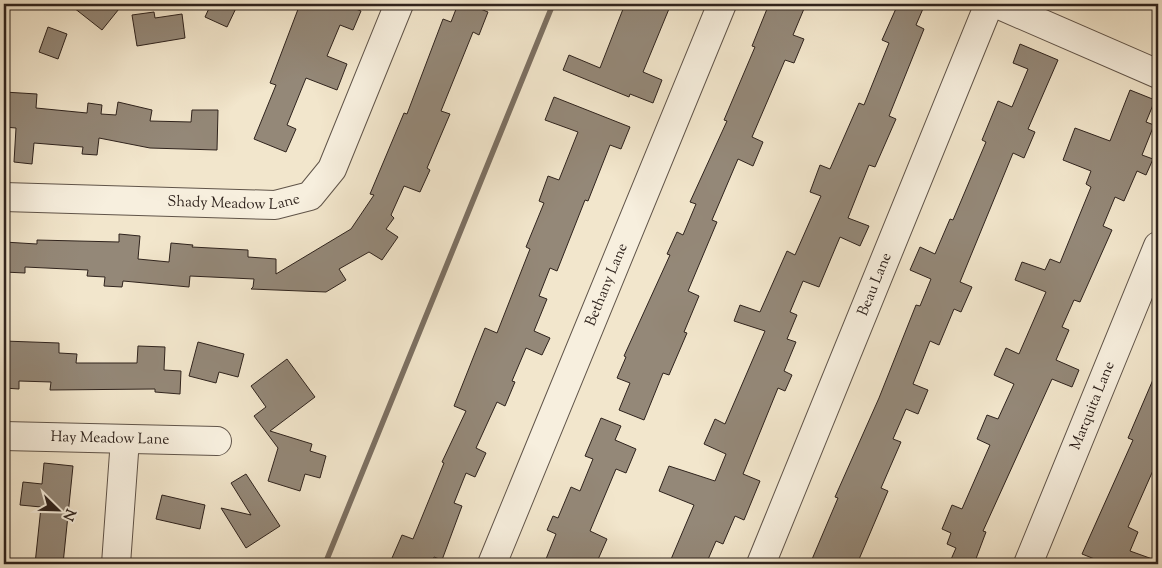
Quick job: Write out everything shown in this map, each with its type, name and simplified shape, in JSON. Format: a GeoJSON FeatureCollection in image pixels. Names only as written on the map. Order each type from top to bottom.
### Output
{"type":"FeatureCollection","features":[{"type":"Feature","properties":{"kind":"street","name":"Shady Meadow Lane"},"geometry":{"type":"LineString","coordinates":[[4,197],[275,205],[310,196],[332,169],[399,4]]}},
{"type":"Feature","properties":{"kind":"street","name":"Bethany Lane"},"geometry":{"type":"LineString","coordinates":[[492,564],[722,4]]}},
{"type":"Feature","properties":{"kind":"street","name":"Beau Lane"},"geometry":{"type":"LineString","coordinates":[[761,564],[990,4]]}},
{"type":"Feature","properties":{"kind":"street"},"geometry":{"type":"LineString","coordinates":[[997,4],[1158,74]]}},
{"type":"Feature","properties":{"kind":"street","name":"Marquita Lane"},"geometry":{"type":"LineString","coordinates":[[1028,564],[1158,246]]}},
{"type":"Feature","properties":{"kind":"street","name":"Hay Meadow Lane"},"geometry":{"type":"LineString","coordinates":[[4,436],[217,440]]}},
{"type":"Feature","properties":{"kind":"street"},"geometry":{"type":"LineString","coordinates":[[116,564],[125,439]]}},
{"type":"Feature","properties":{"kind":"building"},"geometry":{"type":"Polygon","coordinates":[[[69,4],[123,4],[102,30],[69,4]]]}},
{"type":"Feature","properties":{"kind":"building"},"geometry":{"type":"Polygon","coordinates":[[[211,4],[238,4],[227,27],[205,17],[211,4]]]}},
{"type":"Feature","properties":{"kind":"building"},"geometry":{"type":"Polygon","coordinates":[[[300,4],[343,4],[361,11],[353,30],[340,25],[327,56],[347,64],[337,90],[306,78],[287,125],[296,129],[286,152],[254,139],[276,85],[270,83],[300,4]]]}},
{"type":"Feature","properties":{"kind":"building"},"geometry":{"type":"Polygon","coordinates":[[[458,4],[468,4],[488,12],[479,35],[473,32],[441,111],[450,114],[427,168],[430,170],[420,192],[404,186],[391,215],[394,218],[386,229],[398,237],[382,260],[369,252],[339,269],[346,280],[326,292],[251,289],[254,279],[190,276],[189,287],[123,281],[122,287],[104,286],[105,277],[87,276],[88,270],[25,267],[25,273],[4,272],[4,242],[37,244],[37,240],[119,242],[119,234],[140,236],[138,259],[169,262],[171,243],[193,245],[192,247],[248,250],[248,257],[276,259],[276,274],[351,229],[374,195],[370,194],[404,113],[407,114],[443,19],[451,22],[458,4]]]}},
{"type":"Feature","properties":{"kind":"building"},"geometry":{"type":"Polygon","coordinates":[[[625,4],[671,4],[643,72],[662,80],[653,103],[630,94],[629,97],[563,70],[569,55],[600,68],[625,4]]]}},
{"type":"Feature","properties":{"kind":"building"},"geometry":{"type":"Polygon","coordinates":[[[769,4],[806,4],[793,35],[804,39],[794,63],[785,60],[752,137],[763,142],[753,166],[738,159],[712,220],[717,222],[688,291],[699,296],[684,332],[687,333],[669,375],[663,373],[644,420],[619,410],[630,383],[617,378],[626,357],[624,356],[670,255],[667,254],[677,232],[683,235],[696,204],[690,202],[727,121],[724,120],[755,47],[752,46],[769,4]]]}},
{"type":"Feature","properties":{"kind":"building"},"geometry":{"type":"Polygon","coordinates":[[[898,4],[925,4],[916,25],[924,29],[889,116],[896,119],[875,167],[869,165],[848,218],[869,226],[860,246],[840,237],[819,287],[803,281],[790,312],[797,315],[787,339],[796,342],[784,371],[792,375],[785,391],[778,388],[743,474],[760,481],[744,520],[735,516],[723,544],[716,541],[706,564],[669,564],[694,505],[659,491],[669,466],[715,481],[726,454],[704,444],[715,419],[725,424],[765,331],[734,321],[740,305],[760,312],[787,251],[795,255],[821,196],[810,192],[820,165],[830,169],[859,103],[864,105],[889,43],[882,40],[898,4]]]}},
{"type":"Feature","properties":{"kind":"building"},"geometry":{"type":"Polygon","coordinates":[[[154,12],[155,18],[182,14],[185,38],[137,46],[132,15],[154,12]]]}},
{"type":"Feature","properties":{"kind":"building"},"geometry":{"type":"Polygon","coordinates":[[[48,27],[67,34],[58,59],[39,52],[48,27]]]}},
{"type":"Feature","properties":{"kind":"building"},"geometry":{"type":"Polygon","coordinates":[[[1020,44],[1058,60],[1028,129],[1035,132],[1024,158],[1013,153],[960,282],[972,287],[961,312],[954,309],[939,345],[930,341],[913,384],[928,390],[918,414],[906,409],[893,439],[901,442],[881,488],[888,491],[857,564],[810,564],[838,498],[835,497],[879,398],[916,305],[920,306],[931,279],[910,270],[920,247],[935,254],[950,219],[953,220],[986,142],[982,140],[998,101],[1012,107],[1028,69],[1013,63],[1020,44]]]}},
{"type":"Feature","properties":{"kind":"building"},"geometry":{"type":"Polygon","coordinates":[[[1130,90],[1155,100],[1146,122],[1154,125],[1142,155],[1153,159],[1146,175],[1137,171],[1124,201],[1115,197],[1103,226],[1112,230],[1080,302],[1074,300],[1062,327],[1069,330],[1056,360],[1079,370],[1072,387],[1052,379],[983,531],[986,532],[974,564],[949,564],[956,548],[947,544],[951,533],[942,529],[952,505],[962,509],[990,445],[977,439],[987,415],[998,419],[1014,384],[994,375],[1006,348],[1019,354],[1046,292],[1015,280],[1022,262],[1045,270],[1050,259],[1060,263],[1091,187],[1086,184],[1091,171],[1063,160],[1075,128],[1110,141],[1130,90]]]}},
{"type":"Feature","properties":{"kind":"building"},"geometry":{"type":"Polygon","coordinates":[[[4,92],[37,94],[36,108],[87,113],[88,103],[102,105],[101,114],[116,115],[118,102],[152,110],[150,121],[191,122],[192,110],[218,110],[217,150],[150,148],[99,138],[97,155],[82,154],[83,147],[34,143],[32,164],[14,162],[16,128],[4,127],[4,92]]]}},
{"type":"Feature","properties":{"kind":"building"},"geometry":{"type":"Polygon","coordinates":[[[554,97],[630,127],[621,149],[610,145],[588,201],[585,200],[557,271],[550,268],[539,296],[547,299],[534,331],[550,338],[542,355],[526,348],[512,381],[515,382],[505,406],[497,402],[476,448],[486,453],[475,477],[466,473],[454,503],[462,506],[442,560],[434,557],[431,564],[407,564],[392,558],[402,535],[413,539],[444,463],[442,462],[466,411],[454,406],[485,328],[497,333],[530,249],[526,247],[544,203],[539,201],[548,176],[559,180],[578,132],[545,120],[554,97]]]}},
{"type":"Feature","properties":{"kind":"building"},"geometry":{"type":"Polygon","coordinates":[[[4,341],[59,343],[59,353],[77,354],[76,363],[137,363],[138,346],[165,347],[164,370],[181,371],[180,394],[155,392],[155,389],[50,390],[51,382],[19,381],[19,389],[4,388],[4,341]]]}},
{"type":"Feature","properties":{"kind":"building"},"geometry":{"type":"Polygon","coordinates":[[[198,342],[244,354],[238,377],[219,372],[216,383],[189,376],[198,342]]]}},
{"type":"Feature","properties":{"kind":"building"},"geometry":{"type":"Polygon","coordinates":[[[287,359],[315,397],[270,431],[312,444],[310,451],[326,456],[320,478],[305,474],[300,491],[268,481],[278,448],[254,416],[266,407],[251,386],[287,359]]]}},
{"type":"Feature","properties":{"kind":"building"},"geometry":{"type":"Polygon","coordinates":[[[1158,368],[1158,468],[1155,466],[1128,527],[1138,532],[1130,551],[1158,561],[1158,564],[1107,564],[1082,554],[1133,440],[1128,438],[1158,368]]]}},
{"type":"Feature","properties":{"kind":"building"},"geometry":{"type":"Polygon","coordinates":[[[601,418],[621,426],[615,440],[636,449],[626,473],[616,469],[590,531],[607,539],[596,564],[544,564],[556,534],[547,530],[553,516],[558,518],[571,487],[580,491],[593,459],[585,456],[601,418]]]}},
{"type":"Feature","properties":{"kind":"building"},"geometry":{"type":"Polygon","coordinates":[[[44,463],[73,466],[63,564],[35,564],[41,507],[20,505],[23,482],[42,484],[44,463]]]}},
{"type":"Feature","properties":{"kind":"building"},"geometry":{"type":"Polygon","coordinates":[[[246,474],[280,526],[246,548],[221,508],[251,515],[231,483],[246,474]]]}},
{"type":"Feature","properties":{"kind":"building"},"geometry":{"type":"Polygon","coordinates":[[[162,495],[205,505],[200,529],[156,519],[162,495]]]}},
{"type":"Feature","properties":{"kind":"waterway"},"geometry":{"type":"LineString","coordinates":[[325,564],[553,4]]}}]}
